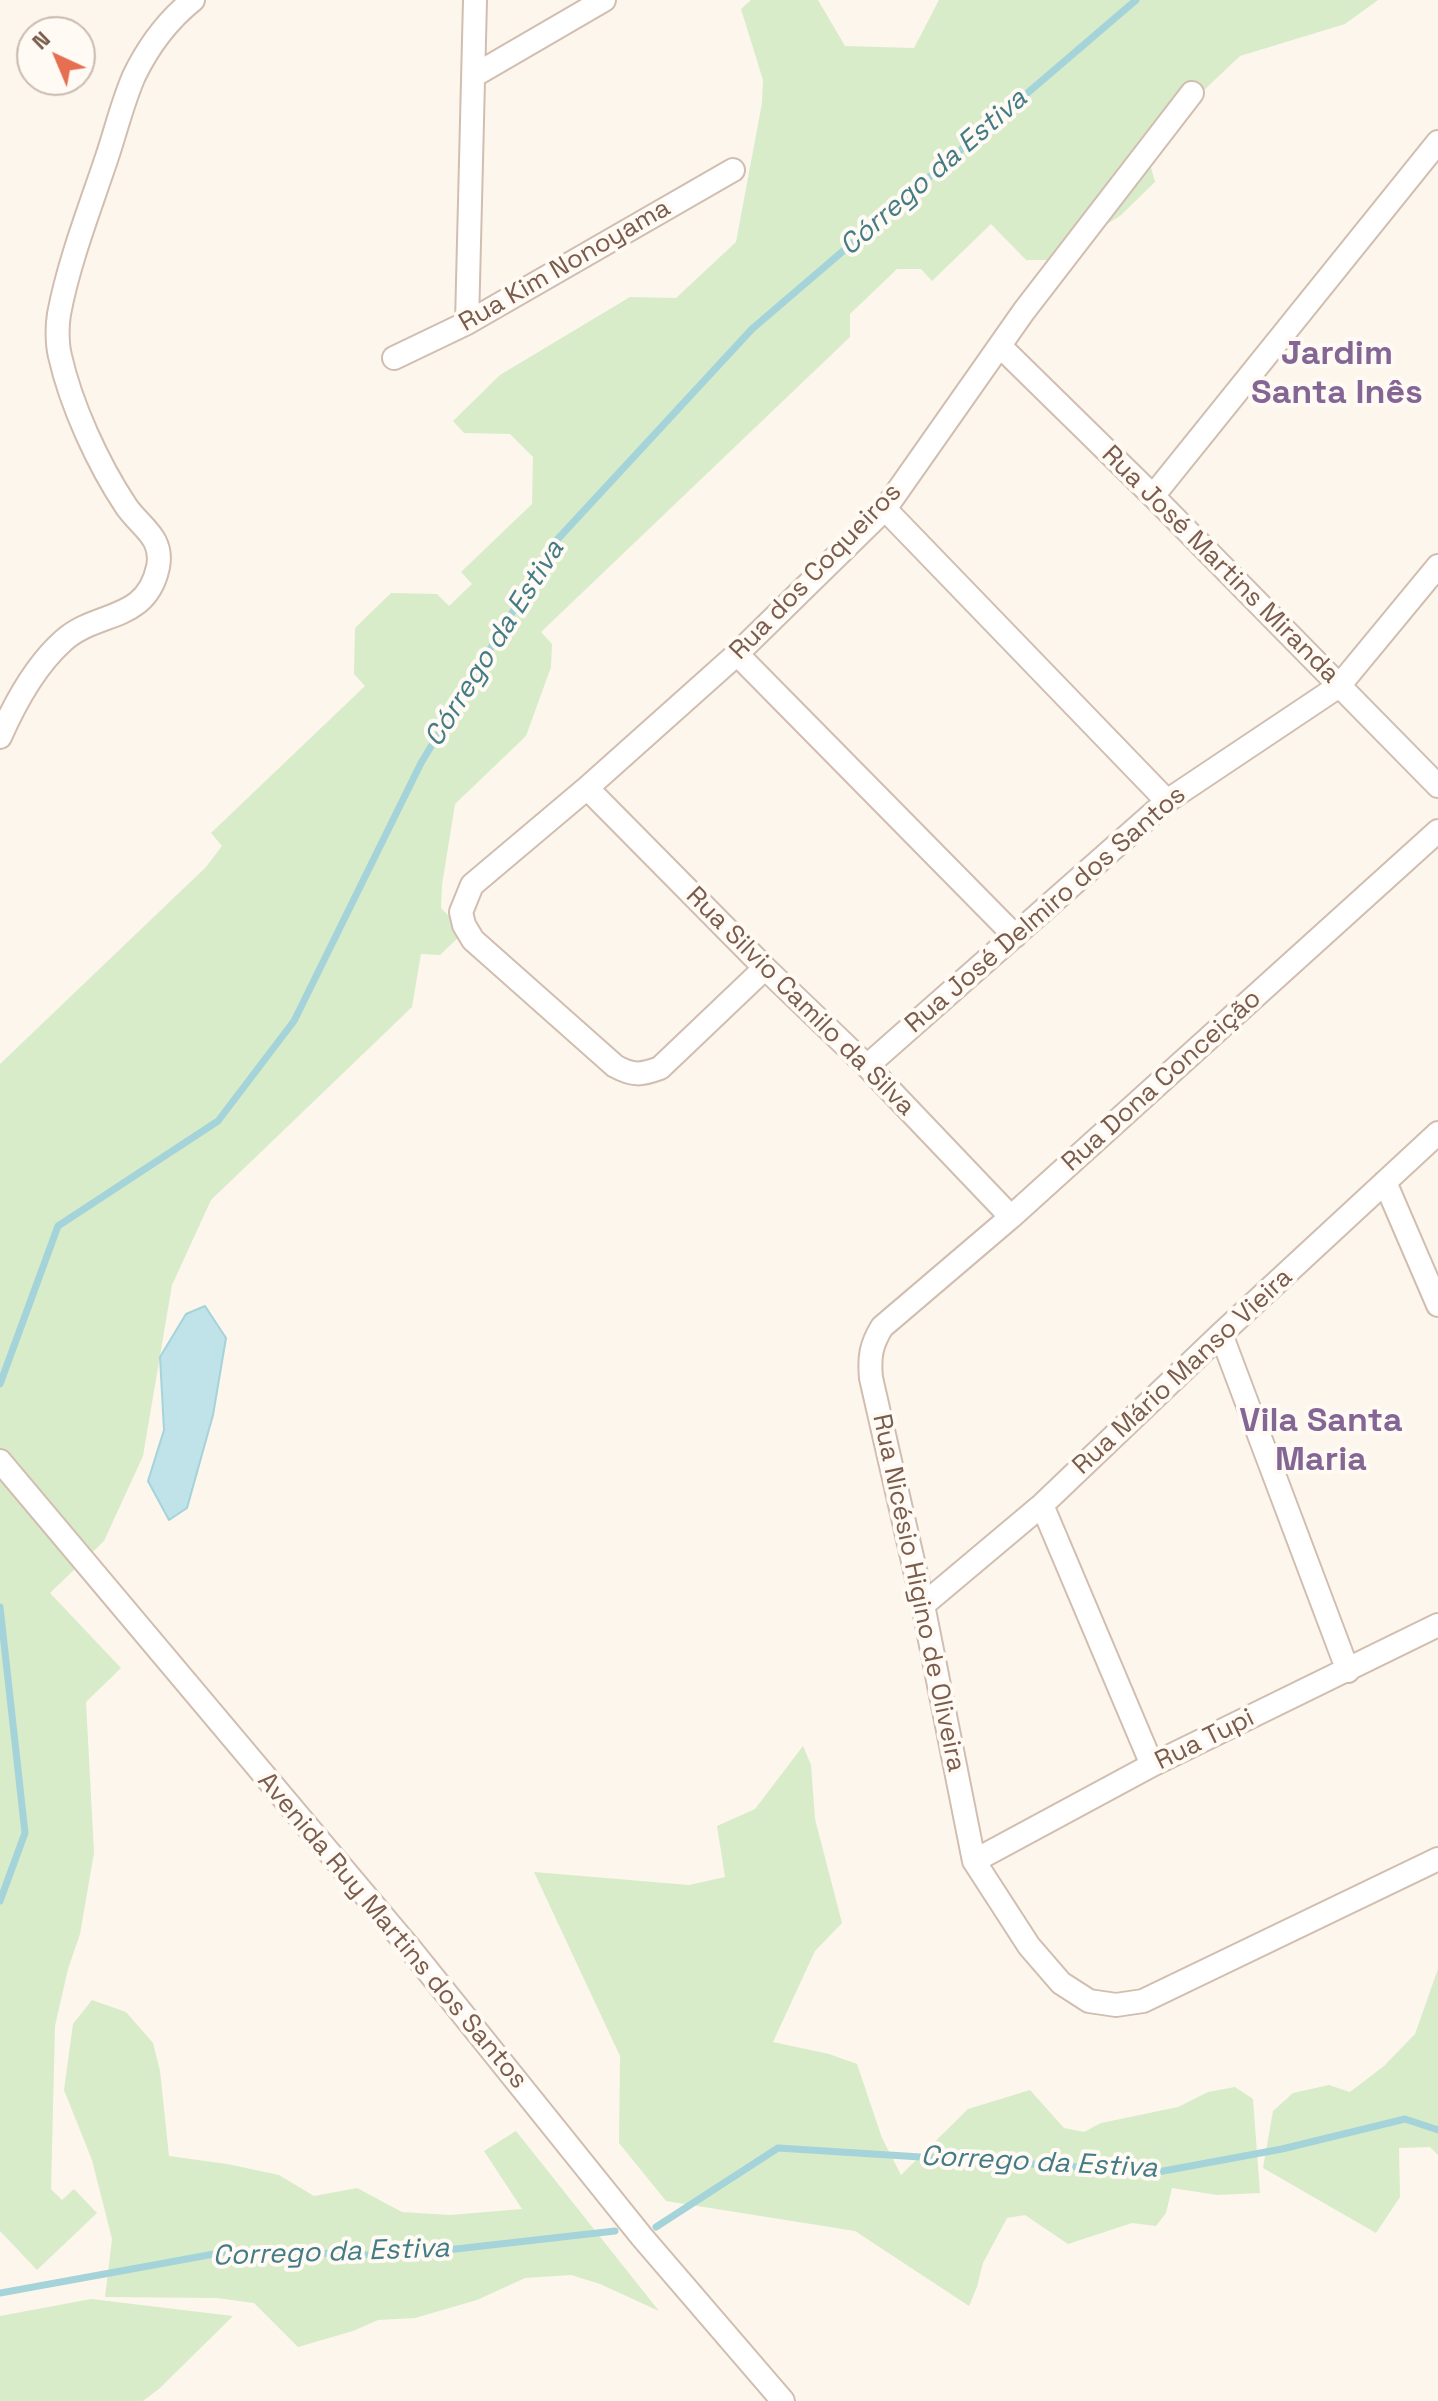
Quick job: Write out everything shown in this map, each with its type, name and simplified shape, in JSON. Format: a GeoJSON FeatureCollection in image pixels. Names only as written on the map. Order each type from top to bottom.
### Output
{"type":"FeatureCollection","features":[{"type":"Feature","properties":{"kind":"street"},"geometry":{"type":"LineString","coordinates":[[0,737],[35,673],[63,640],[90,623],[122,614],[146,597],[158,565],[157,539],[127,508],[98,456],[78,409],[59,354],[58,316],[88,213],[134,77],[156,39],[193,0]]}},
{"type":"Feature","properties":{"kind":"street"},"geometry":{"type":"LineString","coordinates":[[467,323],[475,0]]}},
{"type":"Feature","properties":{"kind":"street"},"geometry":{"type":"LineString","coordinates":[[475,75],[604,0]]}},
{"type":"Feature","properties":{"kind":"street","name":"Rua dos Coqueiros"},"geometry":{"type":"LineString","coordinates":[[765,968],[660,1068],[641,1075],[630,1074],[615,1066],[473,940],[461,912],[472,885],[587,788],[737,654],[885,509],[1000,346],[1192,93]]}},
{"type":"Feature","properties":{"kind":"street"},"geometry":{"type":"LineString","coordinates":[[1153,496],[1438,142]]}},
{"type":"Feature","properties":{"kind":"street","name":"Rua Kim Nonoyama"},"geometry":{"type":"LineString","coordinates":[[394,358],[467,323],[733,170]]}},
{"type":"Feature","properties":{"kind":"street","name":"Rua José Martins Miranda"},"geometry":{"type":"LineString","coordinates":[[1000,346],[1153,496],[1438,786]]}},
{"type":"Feature","properties":{"kind":"street"},"geometry":{"type":"LineString","coordinates":[[885,509],[1167,801]]}},
{"type":"Feature","properties":{"kind":"street","name":"Rua José Delmiro dos Santos"},"geometry":{"type":"LineString","coordinates":[[867,1066],[1167,801],[1339,686],[1438,566]]}},
{"type":"Feature","properties":{"kind":"street"},"geometry":{"type":"LineString","coordinates":[[737,654],[1015,936]]}},
{"type":"Feature","properties":{"kind":"street","name":"Rua Silvio Camilo da Silva"},"geometry":{"type":"LineString","coordinates":[[587,788],[867,1066],[1011,1217]]}},
{"type":"Feature","properties":{"kind":"street","name":"Rua Dona Conceição"},"geometry":{"type":"LineString","coordinates":[[882,1327],[1011,1217],[1438,831]]}},
{"type":"Feature","properties":{"kind":"street","name":"Rua Mário Manso Vieira"},"geometry":{"type":"LineString","coordinates":[[923,1605],[1042,1505],[1438,1133]]}},
{"type":"Feature","properties":{"kind":"street"},"geometry":{"type":"LineString","coordinates":[[1385,1182],[1438,1305]]}},
{"type":"Feature","properties":{"kind":"street","name":"Rua Nicésio Higino de Oliveira"},"geometry":{"type":"LineString","coordinates":[[882,1327],[872,1342],[869,1358],[871,1378],[923,1605],[974,1861]]}},
{"type":"Feature","properties":{"kind":"street"},"geometry":{"type":"LineString","coordinates":[[1221,1334],[1348,1671]]}},
{"type":"Feature","properties":{"kind":"street","name":"Avenida Ruy Martins dos Santos"},"geometry":{"type":"LineString","coordinates":[[0,1461],[408,1946],[642,2237],[783,2401]]}},
{"type":"Feature","properties":{"kind":"street"},"geometry":{"type":"LineString","coordinates":[[1042,1505],[1152,1765]]}},
{"type":"Feature","properties":{"kind":"street","name":"Rua Tupi"},"geometry":{"type":"LineString","coordinates":[[974,1861],[1152,1765],[1438,1625]]}},
{"type":"Feature","properties":{"kind":"street"},"geometry":{"type":"LineString","coordinates":[[974,1861],[1029,1946],[1061,1983],[1089,2001],[1116,2005],[1143,2001],[1438,1859]]}},
{"type":"Feature","properties":{"kind":"green space"},"geometry":{"type":"Polygon","coordinates":[[[751,0],[818,0],[845,46],[914,48],[939,0],[1378,0],[1345,24],[1240,56],[1145,146],[1155,182],[1120,216],[1049,260],[1026,260],[991,224],[932,281],[921,269],[897,269],[850,314],[850,337],[541,632],[552,644],[551,667],[526,736],[455,804],[441,908],[464,932],[440,955],[421,954],[412,1007],[211,1200],[172,1285],[143,1456],[104,1541],[50,1593],[121,1668],[86,1702],[94,1853],[80,1934],[68,1969],[55,2026],[51,2189],[62,2200],[74,2189],[97,2213],[37,2270],[0,2231],[0,1064],[206,867],[222,846],[211,833],[365,686],[354,674],[355,628],[391,593],[437,594],[449,606],[472,584],[461,572],[532,504],[533,457],[510,434],[464,433],[453,421],[500,375],[630,297],[676,298],[736,242],[762,103],[763,80],[741,9],[751,0]]]}},
{"type":"Feature","properties":{"kind":"green space"},"geometry":{"type":"Polygon","coordinates":[[[803,1746],[811,1765],[815,1819],[842,1923],[815,1951],[773,2042],[829,2054],[857,2064],[882,2138],[901,2175],[968,2109],[1030,2090],[1064,2128],[1084,2132],[1101,2123],[1178,2107],[1208,2092],[1235,2087],[1253,2099],[1260,2193],[1217,2195],[1172,2188],[1166,2213],[1156,2226],[1132,2223],[1068,2244],[1025,2215],[1007,2218],[983,2263],[969,2306],[855,2231],[666,2201],[619,2143],[620,2056],[534,1872],[689,1885],[725,1877],[717,1826],[755,1809],[803,1746]]]}},
{"type":"Feature","properties":{"kind":"green space"},"geometry":{"type":"Polygon","coordinates":[[[1438,1969],[1438,2155],[1430,2147],[1399,2148],[1400,2197],[1376,2233],[1263,2168],[1273,2111],[1293,2093],[1329,2085],[1350,2092],[1384,2066],[1415,2034],[1438,1969]]]}},
{"type":"Feature","properties":{"kind":"green space"},"geometry":{"type":"Polygon","coordinates":[[[92,2000],[126,2012],[153,2043],[160,2071],[169,2156],[279,2175],[314,2196],[357,2188],[402,2212],[450,2215],[522,2209],[484,2151],[516,2131],[659,2311],[600,2284],[571,2275],[525,2278],[477,2300],[415,2318],[378,2320],[353,2331],[298,2347],[254,2303],[217,2298],[105,2297],[112,2239],[92,2160],[64,2090],[73,2024],[92,2000]]]}},
{"type":"Feature","properties":{"kind":"green space"},"geometry":{"type":"Polygon","coordinates":[[[91,2299],[233,2316],[143,2401],[0,2401],[0,2316],[91,2299]]]}},
{"type":"Feature","properties":{"kind":"water"},"geometry":{"type":"Polygon","coordinates":[[[205,1306],[226,1338],[213,1415],[187,1508],[169,1520],[148,1481],[164,1430],[160,1357],[186,1314],[205,1306]]]}},
{"type":"Feature","properties":{"kind":"waterway","name":"Córrego da Estiva"},"geometry":{"type":"LineString","coordinates":[[0,1384],[58,1226],[218,1121],[294,1021],[421,763],[555,542],[752,329],[1136,0]]}},
{"type":"Feature","properties":{"kind":"waterway","name":"Córrego da Estiva"},"geometry":{"type":"LineString","coordinates":[[0,1607],[25,1833],[0,1901]]}},
{"type":"Feature","properties":{"kind":"waterway","name":"Corrego da Estiva"},"geometry":{"type":"LineString","coordinates":[[656,2227],[778,2148],[1158,2172],[1282,2149],[1405,2119],[1438,2130]]}},
{"type":"Feature","properties":{"kind":"waterway","name":"Corrego da Estiva"},"geometry":{"type":"LineString","coordinates":[[0,2293],[236,2250],[394,2256],[615,2231]]}},
{"type":"Feature","properties":{"kind":"district","name":"Jardim Santa Inês"},"geometry":{"type":"Point","coordinates":[1337,374]}},
{"type":"Feature","properties":{"kind":"district","name":"Vila Santa Maria"},"geometry":{"type":"Point","coordinates":[1321,1442]}}]}
